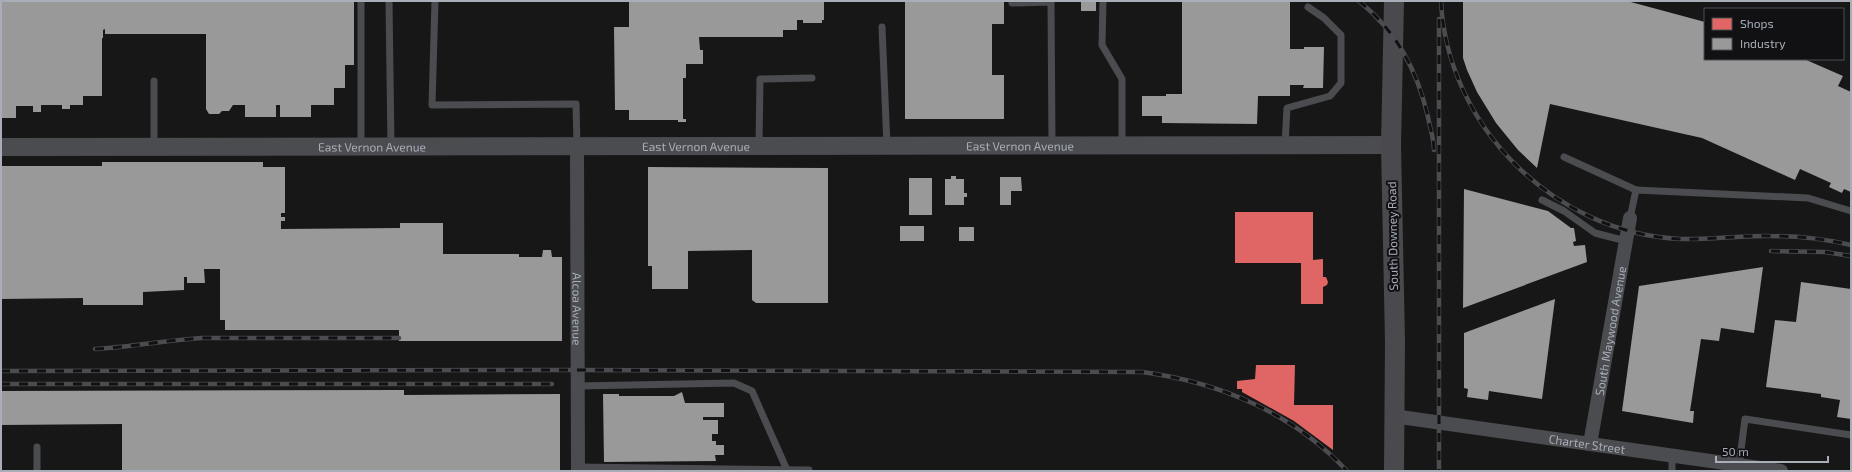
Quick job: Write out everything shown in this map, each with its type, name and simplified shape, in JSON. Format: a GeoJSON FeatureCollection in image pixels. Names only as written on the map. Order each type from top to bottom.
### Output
{"type":"FeatureCollection","features":[{"type":"Feature","properties":{"kind":"main road","name":"South Downey Road"},"geometry":{"type":"LineString","coordinates":[[1394,1],[1391,145],[1395,342],[1394,471]]}},
{"type":"Feature","properties":{"kind":"street","name":"East Vernon Avenue"},"geometry":{"type":"LineString","coordinates":[[1,147],[1391,145]]}},
{"type":"Feature","properties":{"kind":"street","name":"Alcoa Avenue"},"geometry":{"type":"LineString","coordinates":[[577,146],[578,469]]}},
{"type":"Feature","properties":{"kind":"street","name":"South Maywood Avenue"},"geometry":{"type":"LineString","coordinates":[[1590,444],[1630,218]]}},
{"type":"Feature","properties":{"kind":"street","name":"Charter Street"},"geometry":{"type":"LineString","coordinates":[[1394,416],[1781,471]]}},
{"type":"Feature","properties":{"kind":"lane"},"geometry":{"type":"LineString","coordinates":[[361,1],[361,146]]}},
{"type":"Feature","properties":{"kind":"lane"},"geometry":{"type":"LineString","coordinates":[[390,1],[391,146]]}},
{"type":"Feature","properties":{"kind":"lane"},"geometry":{"type":"LineString","coordinates":[[435,1],[432,105],[576,104],[577,146]]}},
{"type":"Feature","properties":{"kind":"lane"},"geometry":{"type":"LineString","coordinates":[[1103,1],[1102,45],[1122,79],[1122,145]]}},
{"type":"Feature","properties":{"kind":"lane"},"geometry":{"type":"LineString","coordinates":[[1012,4],[1051,2],[1052,145]]}},
{"type":"Feature","properties":{"kind":"lane"},"geometry":{"type":"LineString","coordinates":[[1285,145],[1287,108],[1330,96],[1341,83],[1341,35],[1324,18],[1308,7]]}},
{"type":"Feature","properties":{"kind":"lane"},"geometry":{"type":"LineString","coordinates":[[882,27],[887,146]]}},
{"type":"Feature","properties":{"kind":"lane"},"geometry":{"type":"LineString","coordinates":[[760,146],[760,79],[812,78]]}},
{"type":"Feature","properties":{"kind":"lane"},"geometry":{"type":"LineString","coordinates":[[154,81],[154,147]]}},
{"type":"Feature","properties":{"kind":"lane"},"geometry":{"type":"LineString","coordinates":[[1564,157],[1636,190],[1808,198],[1851,211]]}},
{"type":"Feature","properties":{"kind":"lane"},"geometry":{"type":"LineString","coordinates":[[1630,218],[1636,190]]}},
{"type":"Feature","properties":{"kind":"lane"},"geometry":{"type":"LineString","coordinates":[[1542,200],[1564,211],[1595,234],[1626,241]]}},
{"type":"Feature","properties":{"kind":"lane"},"geometry":{"type":"LineString","coordinates":[[578,386],[734,383],[752,391],[788,470]]}},
{"type":"Feature","properties":{"kind":"lane"},"geometry":{"type":"LineString","coordinates":[[1739,465],[1745,420],[1851,435]]}},
{"type":"Feature","properties":{"kind":"lane"},"geometry":{"type":"LineString","coordinates":[[37,447],[37,471]]}},
{"type":"Feature","properties":{"kind":"lane"},"geometry":{"type":"LineString","coordinates":[[1672,455],[1672,471]]}},
{"type":"Feature","properties":{"kind":"lane"},"geometry":{"type":"LineString","coordinates":[[578,469],[809,470]]}},
{"type":"Feature","properties":{"kind":"building: Shops"},"geometry":{"type":"Polygon","coordinates":[[[1235,212],[1313,212],[1313,260],[1323,259],[1323,277],[1326,277],[1328,282],[1327,285],[1323,287],[1323,304],[1301,304],[1301,263],[1235,263],[1235,212]]]}},
{"type":"Feature","properties":{"kind":"building: Shops"},"geometry":{"type":"Polygon","coordinates":[[[1256,365],[1295,365],[1294,405],[1333,405],[1333,450],[1294,421],[1242,392],[1242,389],[1237,389],[1237,381],[1255,379],[1256,365]]]}},
{"type":"Feature","properties":{"kind":"building: Industry"},"geometry":{"type":"Polygon","coordinates":[[[1,1],[354,1],[354,65],[345,65],[345,88],[334,88],[334,105],[311,105],[311,117],[280,117],[280,105],[276,105],[276,117],[245,117],[245,105],[233,105],[229,111],[222,111],[219,114],[209,114],[206,109],[206,34],[105,34],[105,29],[103,30],[102,38],[102,96],[83,96],[83,105],[70,105],[70,109],[62,109],[62,105],[41,105],[41,112],[33,112],[33,106],[16,106],[16,118],[1,118],[1,1]]]}},
{"type":"Feature","properties":{"kind":"building: Industry"},"geometry":{"type":"Polygon","coordinates":[[[629,1],[824,1],[824,20],[822,20],[822,23],[803,23],[803,20],[797,20],[797,30],[783,30],[783,37],[699,37],[700,50],[703,50],[703,64],[686,64],[686,78],[683,78],[683,119],[686,119],[686,122],[678,122],[678,120],[629,120],[629,110],[615,110],[614,27],[629,27],[629,1]]]}},
{"type":"Feature","properties":{"kind":"building: Industry"},"geometry":{"type":"Polygon","coordinates":[[[905,1],[1004,1],[1004,24],[992,24],[992,75],[1004,75],[1004,119],[905,119],[905,1]]]}},
{"type":"Feature","properties":{"kind":"building: Industry"},"geometry":{"type":"Polygon","coordinates":[[[1081,1],[1096,1],[1096,11],[1081,11],[1081,1]]]}},
{"type":"Feature","properties":{"kind":"building: Industry"},"geometry":{"type":"Polygon","coordinates":[[[1182,1],[1290,1],[1290,49],[1324,47],[1323,88],[1303,88],[1304,85],[1290,85],[1290,96],[1258,96],[1257,124],[1162,123],[1162,116],[1142,116],[1142,96],[1182,94],[1182,1]]]}},
{"type":"Feature","properties":{"kind":"building: Industry"},"geometry":{"type":"Polygon","coordinates":[[[1463,1],[1627,1],[1704,22],[1704,60],[1806,60],[1843,76],[1838,86],[1851,92],[1851,192],[1844,189],[1842,193],[1829,187],[1831,183],[1800,169],[1795,180],[1702,138],[1550,104],[1537,168],[1518,150],[1496,123],[1477,92],[1463,58],[1463,1]]]}},
{"type":"Feature","properties":{"kind":"building: Industry"},"geometry":{"type":"Polygon","coordinates":[[[102,162],[263,162],[263,167],[285,167],[285,213],[281,213],[281,217],[285,217],[285,221],[281,221],[281,229],[400,228],[400,223],[443,223],[443,254],[519,254],[519,257],[542,257],[543,250],[551,250],[552,257],[562,257],[562,341],[399,341],[399,330],[225,330],[225,320],[220,320],[220,269],[204,269],[205,283],[187,283],[187,277],[184,277],[184,290],[143,292],[143,305],[83,305],[83,298],[1,299],[1,166],[102,166],[102,162]]]}},
{"type":"Feature","properties":{"kind":"building: Industry"},"geometry":{"type":"Polygon","coordinates":[[[648,167],[828,168],[828,303],[756,303],[752,300],[752,250],[688,251],[688,289],[652,289],[652,266],[648,266],[648,167]]]}},
{"type":"Feature","properties":{"kind":"building: Industry"},"geometry":{"type":"Polygon","coordinates":[[[951,176],[956,176],[956,179],[964,179],[964,193],[967,193],[967,197],[964,197],[964,205],[945,205],[945,179],[951,179],[951,176]]]}},
{"type":"Feature","properties":{"kind":"building: Industry"},"geometry":{"type":"Polygon","coordinates":[[[1000,177],[1021,177],[1022,191],[1011,191],[1011,205],[1000,205],[1000,177]]]}},
{"type":"Feature","properties":{"kind":"building: Industry"},"geometry":{"type":"Polygon","coordinates":[[[909,178],[932,178],[932,215],[909,215],[909,178]]]}},
{"type":"Feature","properties":{"kind":"building: Industry"},"geometry":{"type":"Polygon","coordinates":[[[1464,189],[1548,211],[1571,228],[1574,228],[1576,241],[1573,242],[1574,246],[1585,245],[1587,262],[1463,308],[1464,189]]]}},
{"type":"Feature","properties":{"kind":"building: Industry"},"geometry":{"type":"Polygon","coordinates":[[[900,226],[924,226],[924,241],[900,241],[900,226]]]}},
{"type":"Feature","properties":{"kind":"building: Industry"},"geometry":{"type":"Polygon","coordinates":[[[959,227],[974,227],[974,241],[959,241],[959,227]]]}},
{"type":"Feature","properties":{"kind":"building: Industry"},"geometry":{"type":"Polygon","coordinates":[[[1763,267],[1754,333],[1721,328],[1719,341],[1701,339],[1690,411],[1694,411],[1693,423],[1622,411],[1639,286],[1763,267]]]}},
{"type":"Feature","properties":{"kind":"building: Industry"},"geometry":{"type":"Polygon","coordinates":[[[1801,282],[1851,289],[1851,419],[1837,417],[1840,400],[1821,397],[1821,394],[1766,387],[1775,320],[1796,322],[1801,282]]]}},
{"type":"Feature","properties":{"kind":"building: Industry"},"geometry":{"type":"Polygon","coordinates":[[[1555,299],[1542,399],[1489,391],[1488,400],[1467,397],[1468,389],[1464,388],[1464,333],[1555,299]]]}},
{"type":"Feature","properties":{"kind":"building: Industry"},"geometry":{"type":"Polygon","coordinates":[[[404,390],[404,395],[560,394],[560,471],[122,471],[122,424],[1,425],[1,391],[404,390]]]}},
{"type":"Feature","properties":{"kind":"building: Industry"},"geometry":{"type":"Polygon","coordinates":[[[682,392],[685,403],[724,403],[724,417],[703,417],[703,420],[718,420],[718,434],[712,434],[712,441],[716,441],[716,445],[724,445],[724,455],[715,455],[716,461],[604,462],[603,394],[619,394],[619,396],[674,396],[682,392]]]}},
{"type":"Feature","properties":{"kind":"railway"},"geometry":{"type":"LineString","coordinates":[[1359,1],[1384,26],[1404,53],[1418,83],[1428,117],[1434,150]]}},
{"type":"Feature","properties":{"kind":"railway"},"geometry":{"type":"LineString","coordinates":[[1441,1],[1448,47],[1463,90],[1486,130],[1516,165],[1551,194],[1590,217],[1634,232],[1680,239],[1759,236],[1790,237],[1851,245]]}},
{"type":"Feature","properties":{"kind":"railway"},"geometry":{"type":"LineString","coordinates":[[1439,19],[1439,471]]}},
{"type":"Feature","properties":{"kind":"railway"},"geometry":{"type":"LineString","coordinates":[[1771,251],[1825,252],[1851,256]]}},
{"type":"Feature","properties":{"kind":"railway"},"geometry":{"type":"LineString","coordinates":[[95,349],[203,338],[399,338]]}},
{"type":"Feature","properties":{"kind":"railway"},"geometry":{"type":"LineString","coordinates":[[1,371],[578,370],[1142,372],[1199,384],[1226,392],[1253,404],[1279,417],[1303,432],[1347,471]]}},
{"type":"Feature","properties":{"kind":"railway"},"geometry":{"type":"LineString","coordinates":[[1,384],[552,384]]}}]}
